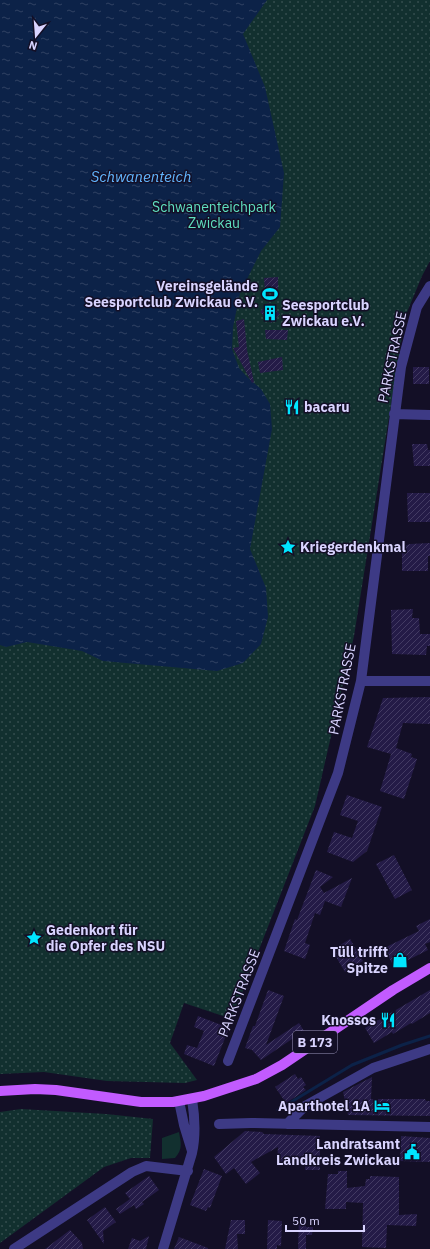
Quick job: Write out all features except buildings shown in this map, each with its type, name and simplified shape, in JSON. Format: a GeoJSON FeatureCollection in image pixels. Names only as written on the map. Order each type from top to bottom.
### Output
{"type":"FeatureCollection","features":[{"type":"Feature","properties":{"kind":"main road","name":"B 173"},"geometry":{"type":"LineString","coordinates":[[0,1091],[35,1089],[56,1090],[134,1102],[179,1101],[192,1099],[256,1079],[282,1065],[393,990],[430,968]]}},
{"type":"Feature","properties":{"kind":"street","name":"PARKSTRASSE"},"geometry":{"type":"LineString","coordinates":[[228,1061],[338,773],[361,681],[401,367],[417,307],[430,286]]}},
{"type":"Feature","properties":{"kind":"street"},"geometry":{"type":"LineString","coordinates":[[394,414],[430,415]]}},
{"type":"Feature","properties":{"kind":"street"},"geometry":{"type":"LineString","coordinates":[[361,681],[430,681]]}},
{"type":"Feature","properties":{"kind":"street"},"geometry":{"type":"LineString","coordinates":[[287,1124],[304,1106],[372,1068],[430,1050]]}},
{"type":"Feature","properties":{"kind":"street"},"geometry":{"type":"LineString","coordinates":[[163,1249],[188,1171],[195,1138],[195,1118],[192,1099]]}},
{"type":"Feature","properties":{"kind":"street"},"geometry":{"type":"LineString","coordinates":[[179,1101],[192,1153]]}},
{"type":"Feature","properties":{"kind":"street"},"geometry":{"type":"LineString","coordinates":[[218,1124],[251,1123],[430,1127]]}},
{"type":"Feature","properties":{"kind":"street"},"geometry":{"type":"LineString","coordinates":[[14,1249],[132,1172],[146,1166],[188,1171]]}},
{"type":"Feature","properties":{"kind":"green space","name":"Schwanenteichpark Zwickau"},"geometry":{"type":"Polygon","coordinates":[[[0,0],[430,0],[430,261],[405,317],[354,636],[315,806],[232,1019],[184,1003],[170,1043],[197,1080],[185,1083],[107,1081],[44,1072],[0,1074],[0,0]]]}},
{"type":"Feature","properties":{"kind":"green space"},"geometry":{"type":"Polygon","coordinates":[[[21,1109],[106,1114],[153,1119],[150,1158],[131,1158],[104,1167],[0,1243],[0,1112],[21,1109]]]}},
{"type":"Feature","properties":{"kind":"green space"},"geometry":{"type":"Polygon","coordinates":[[[179,1132],[181,1146],[178,1155],[175,1158],[162,1159],[162,1138],[179,1132]]]}},
{"type":"Feature","properties":{"kind":"water","name":"Schwanenteich"},"geometry":{"type":"Polygon","coordinates":[[[0,0],[267,0],[243,34],[265,87],[284,173],[280,227],[261,251],[240,293],[233,327],[232,349],[239,368],[261,389],[270,404],[272,429],[250,549],[266,588],[268,617],[261,644],[243,663],[217,671],[103,661],[82,651],[27,642],[6,647],[0,645],[0,0]]]}},
{"type":"Feature","properties":{"kind":"waterway"},"geometry":{"type":"LineString","coordinates":[[278,1110],[352,1065],[402,1045],[430,1036]]}},
{"type":"Feature","properties":{"kind":"place","name":"Vereinsgelände Seesportclub Zwickau e.V."},"geometry":{"type":"Point","coordinates":[270,294]}},
{"type":"Feature","properties":{"kind":"place","name":"Seesportclub Zwickau e.V."},"geometry":{"type":"Point","coordinates":[270,313]}},
{"type":"Feature","properties":{"kind":"place","name":"bacaru"},"geometry":{"type":"Point","coordinates":[292,407]}},
{"type":"Feature","properties":{"kind":"place","name":"Kriegerdenkmal"},"geometry":{"type":"Point","coordinates":[288,547]}},
{"type":"Feature","properties":{"kind":"place","name":"Gedenkort für die Opfer des NSU"},"geometry":{"type":"Point","coordinates":[34,938]}},
{"type":"Feature","properties":{"kind":"place","name":"Tüll trifft Spitze"},"geometry":{"type":"Point","coordinates":[400,960]}},
{"type":"Feature","properties":{"kind":"place","name":"Knossos"},"geometry":{"type":"Point","coordinates":[388,1020]}},
{"type":"Feature","properties":{"kind":"place","name":"Aparthotel 1A"},"geometry":{"type":"Point","coordinates":[382,1106]}},
{"type":"Feature","properties":{"kind":"place","name":"Landratsamt Landkreis Zwickau"},"geometry":{"type":"Point","coordinates":[412,1152]}}]}
